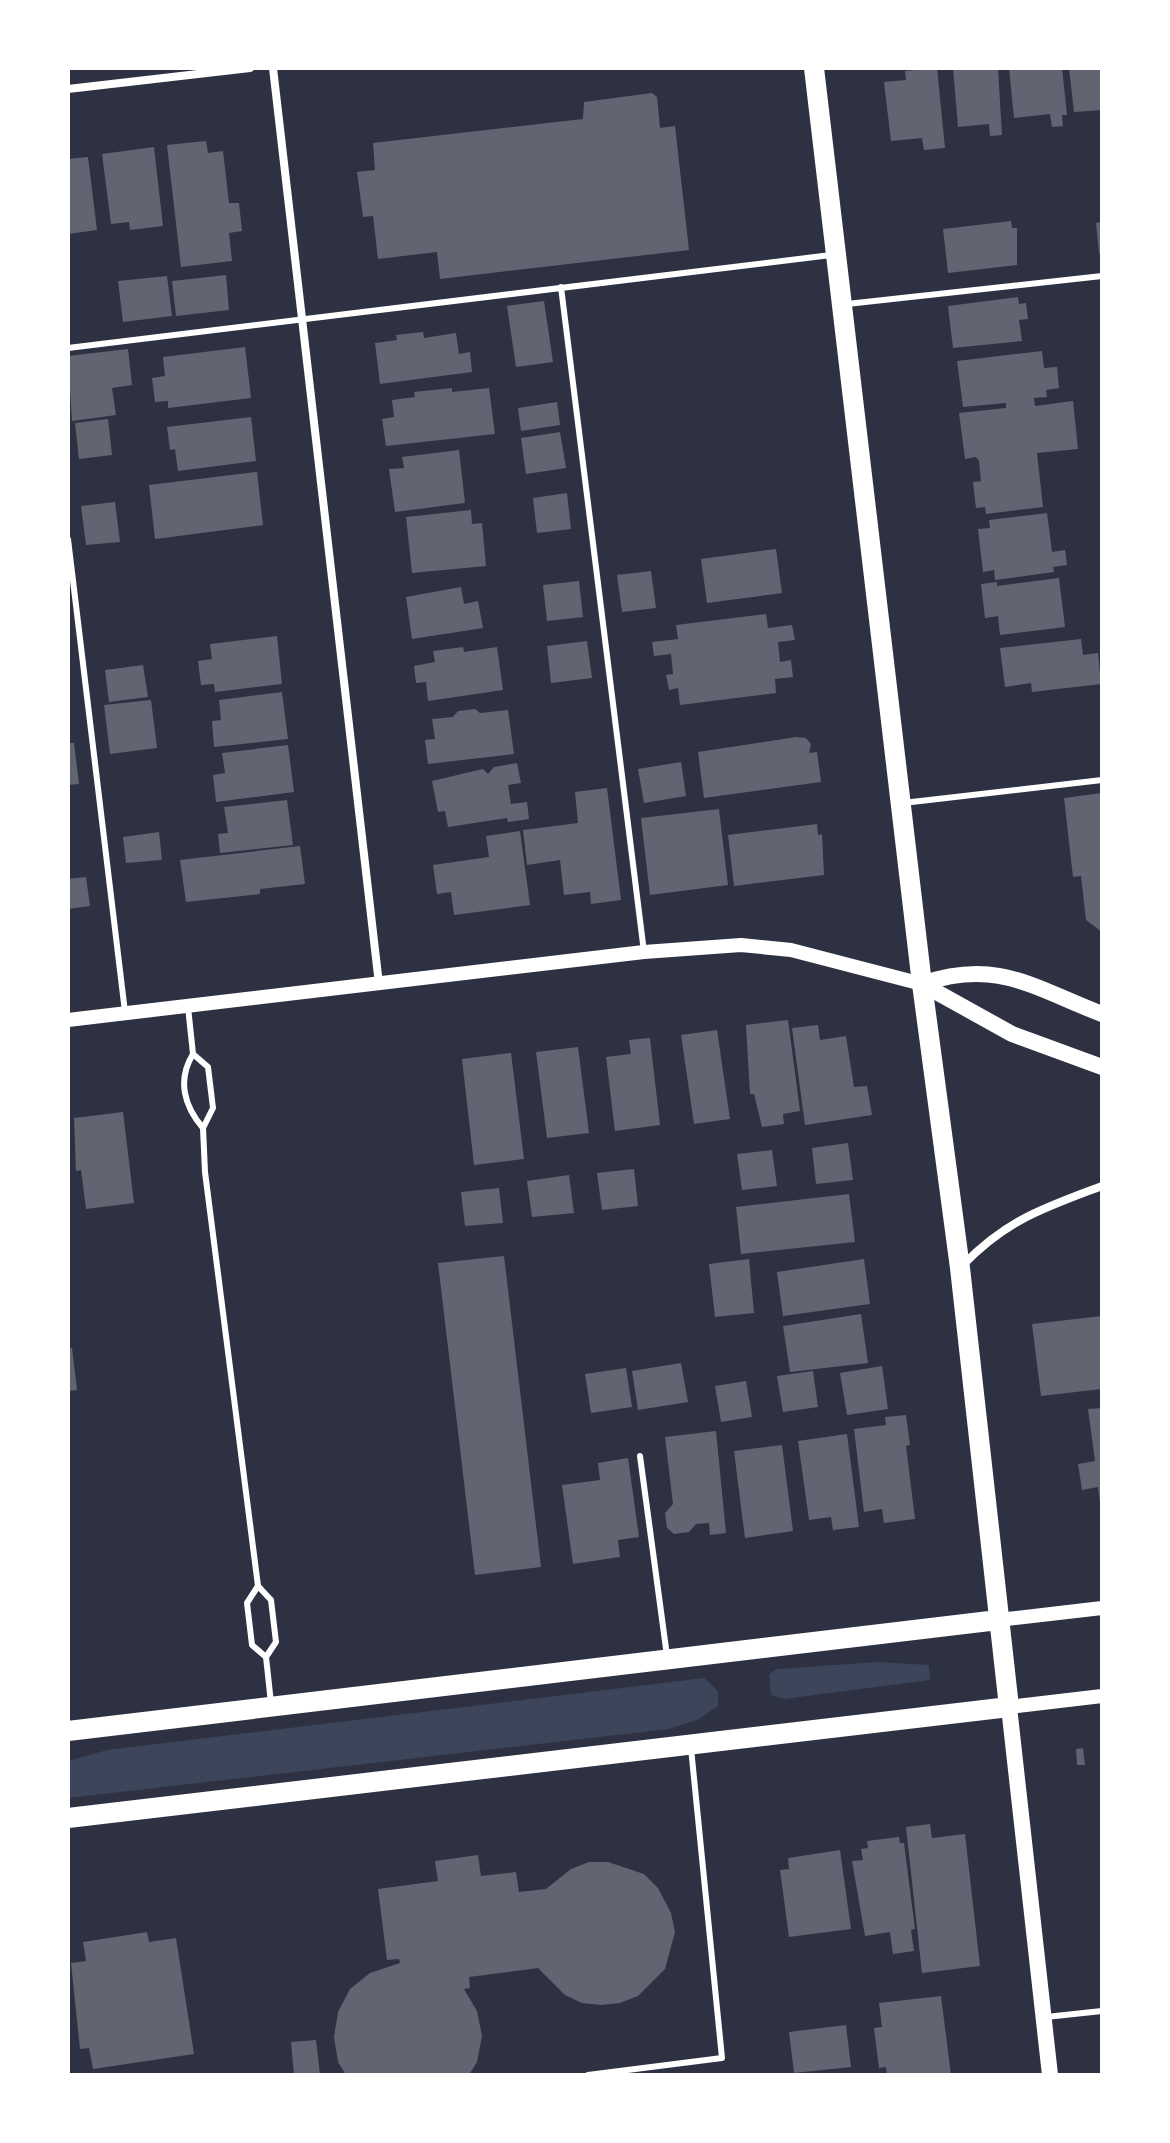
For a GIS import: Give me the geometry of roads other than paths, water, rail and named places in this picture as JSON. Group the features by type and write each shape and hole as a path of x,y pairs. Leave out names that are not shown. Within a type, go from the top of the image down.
{"main road":[{"path":"814,68 922,984 960,1268 1050,2075"},
{"path":"922,984 943,976 983,971 1044,989 1102,1014"},
{"path":"922,984 1012,1034 1102,1067"},
{"path":"68,1731 998,1620"},
{"path":"68,1818 1009,1707"}],"street":[{"path":"68,89 250,68"},
{"path":"273,68 379,984"},
{"path":"68,1020 644,952 763,945 922,984"},
{"path":"960,1268 992,1235 1023,1216 1102,1186"},
{"path":"998,1620 1102,1608"},
{"path":"1009,1707 1102,1696"}],"lane":[{"path":"68,348 835,255"},
{"path":"841,305 1102,276"},
{"path":"561,287 644,952"},
{"path":"68,539 125,1013"},
{"path":"903,803 1102,780"},
{"path":"188,1007 193,1054 183,1070 188,1111 203,1128"},
{"path":"193,1054 208,1067 213,1108 203,1128 207,1188 258,1586 271,1600 276,1642 266,1657 272,1707"},
{"path":"640,1456 667,1659"},
{"path":"258,1586 247,1603 252,1645 266,1657"},
{"path":"588,2075 722,2058 691,1744"},
{"path":"1043,2017 1102,2011"}]}
